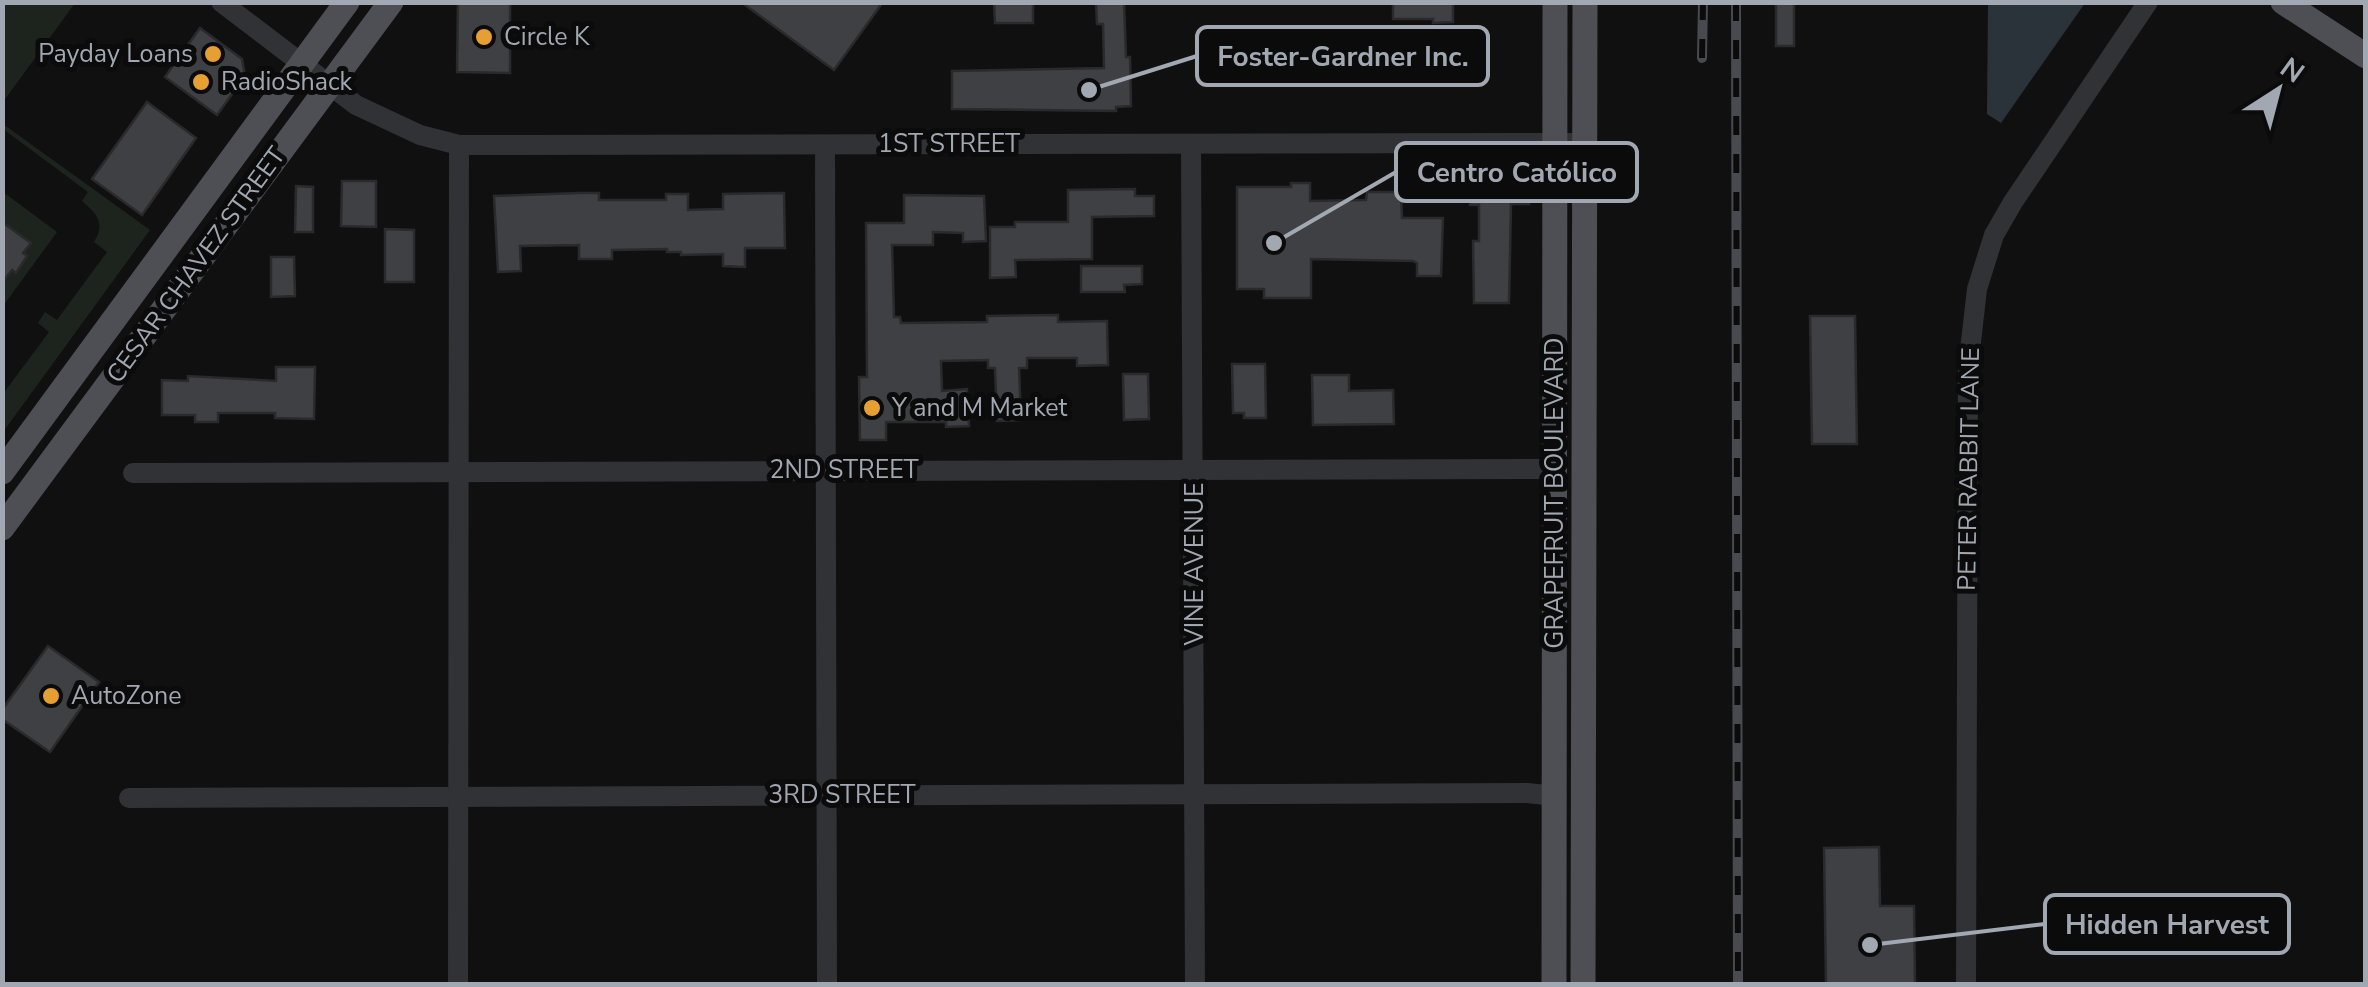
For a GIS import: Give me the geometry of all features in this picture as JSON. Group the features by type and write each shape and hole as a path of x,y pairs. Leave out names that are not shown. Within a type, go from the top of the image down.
{"main road":[{"name":"CESAR CHAVEZ STREET","path":"2,472 347,2"},
{"name":"CESAR CHAVEZ STREET","path":"2,528 391,2"},
{"name":"GRAPEFRUIT BOULEVARD","path":"1554,984 1555,2"},
{"name":"GRAPEFRUIT BOULEVARD","path":"1583,984 1584,2"},
{"path":"2282,2 2366,56"}],"street":[{"name":"1ST STREET","path":"221,2 356,105 420,135 459,145 1584,143"},
{"name":"PETER RABBIT LANE","path":"1966,984 1968,368 1976,289 2002,218 2148,2"},
{"path":"825,144 827,984"},
{"name":"VINE AVENUE","path":"1191,144 1194,984"},
{"path":"458,984 459,145"},
{"name":"2ND STREET","path":"133,473 1554,469"},
{"name":"3RD STREET","path":"129,798 1556,796"}],"shaded area":[{"path":"2,3 75,3 3,102"},
{"path":"1988,3 2085,3 2001,123 1987,114"},
{"path":"3,124 150,230 3,432 3,394 49,332 38,323 45,312 57,320 107,252 94,242 99,224 82,201 88,192 3,129"},
{"path":"3,192 57,232 3,306"}],"building":[{"name":"Circle K","path":"458,2 510,2 510,73 457,72"},
{"path":"741,2 883,2 834,70"},
{"path":"994,2 1033,2 1033,23 995,23"},
{"path":"1096,2 1124,2 1131,106 1116,107 1116,111 952,109 952,71 1104,68 1103,24 1097,24"},
{"path":"1393,2 1453,2 1453,22 1393,19"},
{"path":"1776,2 1794,2 1794,46 1776,46"},
{"path":"200,28 242,59 245,76 217,115 165,77"},
{"path":"147,102 196,138 142,215 92,179"},
{"path":"1470,174 1528,174 1529,204 1511,204 1509,303 1474,303 1473,241 1479,241 1479,205 1470,205"},
{"path":"342,181 376,181 376,227 341,226"},
{"path":"1291,183 1310,183 1310,201 1366,200 1367,192 1401,192 1402,218 1443,218 1441,276 1417,276 1417,263 1413,261 1311,259 1311,298 1264,298 1264,289 1237,289 1237,187 1291,187"},
{"path":"296,186 313,187 313,232 295,232"},
{"path":"1135,189 1135,196 1154,196 1154,216 1092,217 1092,259 1015,260 1016,277 990,278 990,227 1015,227 1015,222 1068,222 1068,190"},
{"path":"599,193 599,200 666,200 666,194 688,194 688,210 723,209 723,194 784,193 785,248 745,248 745,267 723,266 723,254 612,250 612,259 579,259 579,245 520,246 521,271 498,272 494,196"},
{"path":"904,195 984,196 986,241 963,242 963,233 933,232 933,245 892,245 894,317 900,317 901,323 987,322 987,316 1058,315 1058,322 1107,321 1108,365 1077,366 1077,358 1027,358 1027,368 1019,368 1021,420 997,421 995,368 988,368 988,360 941,361 942,391 967,389 969,426 886,422 886,440 860,440 859,377 867,377 866,223 904,223"},
{"path":"2,222 31,243 16,273 12,270 2,283"},
{"path":"385,229 414,230 414,282 385,282"},
{"path":"271,257 294,257 295,296 271,297"},
{"path":"1081,266 1142,266 1142,284 1124,285 1125,292 1081,292"},
{"path":"1810,316 1855,316 1857,444 1812,444"},
{"path":"1232,364 1265,364 1266,418 1244,418 1244,413 1233,413"},
{"path":"276,367 315,367 314,419 275,418 275,413 218,413 218,422 195,422 195,415 162,415 162,380 188,381 188,376 276,381"},
{"path":"1123,374 1148,374 1149,419 1124,420"},
{"path":"1312,375 1349,375 1349,391 1393,390 1394,424 1313,425"},
{"name":"AutoZone","path":"48,646 99,682 50,752 2,719 2,710"},
{"path":"1879,847 1880,906 1914,906 1915,984 1826,984 1824,848"}],"railway":[{"path":"1702,58 1703,2"},
{"path":"1736,2 1738,984"}],"place":[{"name":"Circle K","path":"484,37"},
{"name":"Payday Loans","path":"213,54"},
{"name":"RadioShack","path":"201,82"},
{"name":"Foster-Gardner Inc.","path":"1089,90"},
{"name":"Centro Católico","path":"1274,243"},
{"name":"Y and M Market","path":"872,408"},
{"name":"AutoZone","path":"51,696"},
{"name":"Hidden Harvest","path":"1870,945"}]}
